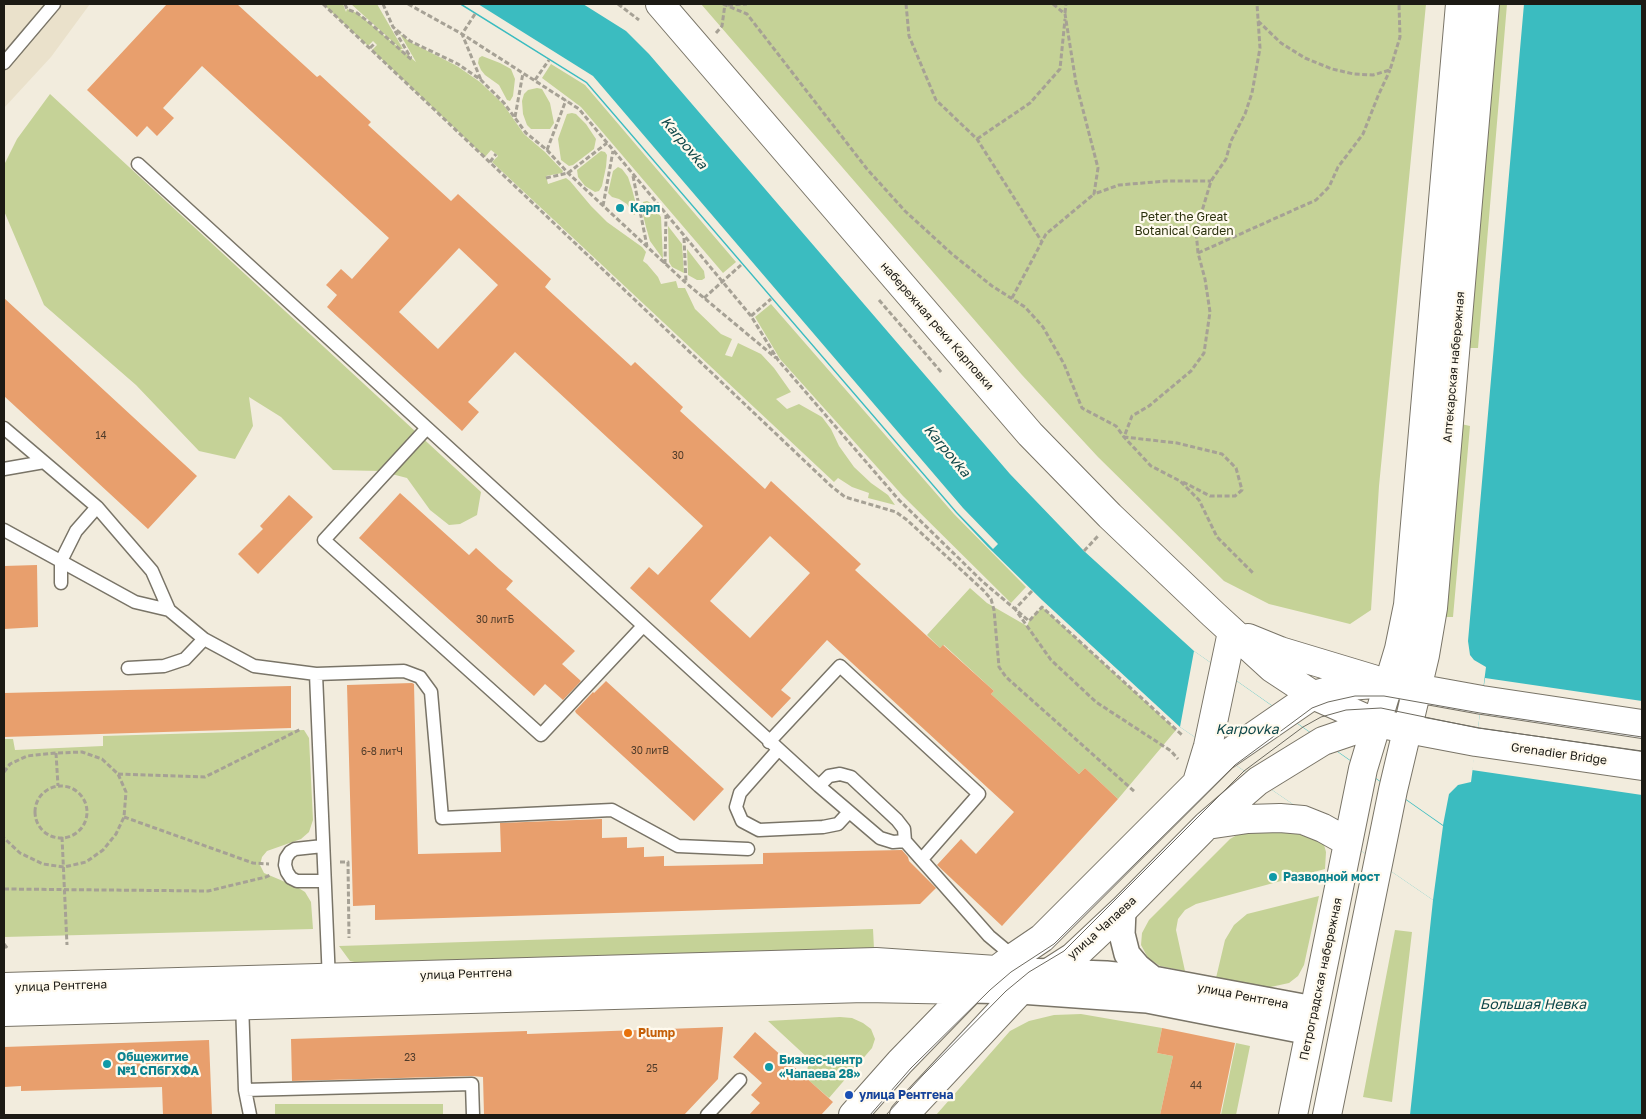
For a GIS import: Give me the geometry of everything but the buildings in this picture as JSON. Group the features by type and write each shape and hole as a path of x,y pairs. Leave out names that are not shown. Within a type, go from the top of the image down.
{"street":[{"name":"набережная реки Карповки","path":"660,4 1030,434 1110,516 1272,668 1313,695 1376,723"},
{"name":"Аптекарская набережная","path":"1388,683 1408,605 1460,4"},
{"name":"Аптекарская набережная","path":"1407,728 1426,648 1433,608 1486,4"},
{"name":"набережная реки Карповки","path":"1232,632 1280,651 1388,683"},
{"path":"853,1115 900,1062 970,990 1042,938 1197,782 1215,751 1224,673 1232,632"},
{"path":"1215,751 1284,714 1313,695 1348,686 1388,683 1482,700 1642,724"},
{"path":"1376,723 1388,683"},
{"name":"Grenadier Bridge","path":"1376,723 1476,742 1642,766"},
{"name":"улица Чапаева","path":"904,1115 1020,991 1073,956 1124,910 1207,825 1258,780 1323,741 1376,723"},
{"name":"Петроградская набережная","path":"1293,1115 1363,769 1376,723"},
{"path":"1327,1115 1407,728"},
{"path":"1207,825 1248,819 1288,818 1323,828 1348,842"},
{"path":"1124,910 1122,934 1126,954 1138,967 1153,978"},
{"name":"улица Рентгена","path":"541,985 876,962 1005,963 1048,972 1153,978 1312,1020"},
{"name":"улица Рентгена","path":"4,988 242,993 541,985 1020,991 1147,1000 1312,1020"},
{"name":"улица Рентгена","path":"4,1012 242,993"}],"lane":[{"path":"4,64 54,4"},
{"path":"138,164 773,746 880,838 893,842 905,841"},
{"path":"4,428 97,507 152,571 169,610"},
{"path":"427,428 324,540 541,735 643,626"},
{"path":"4,469 44,462"},
{"path":"61,583 60,561 76,531 97,507"},
{"path":"4,530 135,602 169,610 204,639 254,666 316,674 404,671 420,677 431,692 442,818 612,810 678,846 748,848"},
{"path":"128,668 164,666 185,659 204,639"},
{"path":"849,812 838,824 823,827 759,830 742,821 736,807 740,793 773,746 840,666 979,794 922,858"},
{"path":"316,674 329,991"},
{"path":"819,786 829,776 840,774 850,777 897,820 904,829 905,841 989,936 1005,963"},
{"path":"323,846 295,848 286,858 285,864 286,872 297,881 324,881"},
{"path":"242,993 245,1090 250,1115"},
{"path":"707,1115 740,1080"},
{"path":"245,1090 472,1084 473,1115"}],"path":[{"path":"323,4 831,486 845,497 896,512 983,590 991,599 994,610 999,667 1006,677 1135,792"},
{"path":"345,4 347,9 357,13 370,23 412,60 393,27 383,4"},
{"path":"408,4 462,34 578,109 751,316 778,360 898,500 983,582 1014,609 1029,620 1042,607 1182,735"},
{"path":"724,4 747,4"},
{"path":"716,33 722,26 724,4"},
{"path":"724,4 747,14 867,169 905,211 952,254 992,286 1025,307 1043,327 1064,364 1082,408 1116,426 1124,437 1151,466 1180,481 1210,496 1235,496 1242,490 1236,468 1222,454 1177,442 1124,437"},
{"path":"906,4 909,36 936,100 977,139 1042,242"},
{"path":"1053,4 1065,14 1076,83 1098,168 1094,194"},
{"path":"977,139 1030,103 1060,69 1066,4"},
{"path":"1124,437 1132,416 1149,406 1191,371 1204,353 1210,312 1198,253 1196,232 1211,181 1226,158 1252,93 1260,48 1258,4"},
{"path":"1198,253 1316,200 1329,187 1338,167 1363,134 1390,70 1400,37 1400,4"},
{"path":"462,34 475,14"},
{"path":"1258,21 1281,44 1305,58 1332,69 1354,74 1374,75 1390,70"},
{"path":"393,27 410,41 458,64 481,80 504,103 526,133 547,150 568,174 686,283 778,360"},
{"path":"462,34 481,80"},
{"path":"370,48 375,43"},
{"path":"535,80 549,60"},
{"path":"515,118 523,73"},
{"path":"547,150 566,100"},
{"path":"546,178 568,174 607,143"},
{"path":"603,206 613,151"},
{"path":"490,162 496,154"},
{"path":"633,176 647,247"},
{"path":"1012,298 1046,234 1094,194 1119,185 1167,181 1211,181"},
{"path":"665,264 666,215"},
{"path":"684,238 686,283"},
{"path":"704,298 742,265"},
{"path":"751,316 771,299"},
{"path":"1180,481 1199,500 1217,537 1253,573"},
{"path":"1084,550 1098,536"},
{"path":"1014,609 1032,591"},
{"path":"1014,609 1051,660 1096,702 1171,751"},
{"path":"118,774 205,777 318,722"},
{"path":"4,772 10,764 27,756 82,752 102,759 118,774 126,792 124,817 116,834 103,850 86,862 64,867 43,864 20,854 4,838"},
{"path":"56,753 58,786"},
{"path":"58,786 67,786 75,790 82,797 86,805 84,822 79,830 62,838 47,834 41,829 35,814 38,798 43,792 58,786"},
{"path":"124,817 253,863 285,864"},
{"path":"62,838 67,945"},
{"path":"343,862 348,862 349,938"},
{"path":"4,889 208,890 266,877 285,864"}],"shaded area":[{"path":"4,4 90,4 51,57 4,108"}],"green space":[{"path":"323,4 343,4 346,12 347,9 357,13 416,62 400,34 410,42 457,66 480,82 503,104 524,134 563,171 562,173 546,176 548,184 566,178 570,181 607,222 642,247 646,252 643,261 658,277 661,284 676,281 678,288 685,288 695,309 721,334 732,339 725,355 732,357 738,343 761,354 774,368 791,392 776,399 787,409 799,404 822,417 854,467 871,483 888,495 895,505 868,498 869,493 852,487 838,478 834,482 492,162 498,156 496,154 491,150 485,157 372,50 377,45 373,41 368,46"},
{"path":"351,4 377,4 403,49 401,49"},
{"name":"Peter the Great Botanical Garden","path":"701,4 1426,4 1379,486 1371,610 1350,624 1269,604 1224,581 1098,457 1022,375"},
{"path":"1497,4 1507,4 1478,348 1468,348"},
{"path":"482,56 511,69 515,79 513,96 510,101 507,100 499,85 481,70 478,63 479,58"},
{"path":"551,64 585,85 736,262 723,273 581,107 542,78"},
{"path":"542,89 550,103 554,123 550,129 531,129 527,125 523,114 522,101 524,94 528,90"},
{"path":"50,94 481,492 477,515 460,524 449,525 430,510 407,478 380,471 333,470 281,417 249,397 253,426 235,459 199,451 136,385 44,305 4,211 4,165 17,139"},
{"path":"567,114 576,114 586,124 596,139 594,149 569,166 561,160 558,139"},
{"path":"601,151 607,155 606,167 602,186 599,191 595,192 585,186 578,177 577,170"},
{"path":"618,167 628,177 632,189 638,212 634,215 627,204 608,193 613,171"},
{"path":"643,202 651,203 661,217 663,259 650,241 646,227 641,207"},
{"path":"668,226 682,244 684,273 672,267 669,262"},
{"path":"687,249 704,271 705,278 702,280 697,280 688,275"},
{"path":"771,304 954,514 1026,587 1011,603 903,496 780,359 755,317"},
{"path":"1461,424 1470,426 1453,617 1444,617"},
{"path":"970,588 987,603 1027,626 1029,621 1042,607 1176,730 1118,799 1085,768 1079,774 991,694 994,691 944,645 940,648 927,635"},
{"path":"304,730 309,738 313,820 309,832 301,839 267,851 262,857 260,865 264,873 305,892 311,902 313,929 4,937 4,739 13,739 15,750 103,746 103,736"},
{"path":"1298,826 1323,841 1326,852 1325,869 1196,904 1185,910 1178,919 1176,930 1185,971 1160,966 1148,958 1141,945 1142,933 1149,920 1230,839 1244,831"},
{"path":"1319,896 1304,965 1298,976 1289,983 1266,988 1216,978 1225,940 1234,925 1247,914"},
{"path":"873,929 874,949 359,963 350,961 339,946"},
{"path":"1395,930 1412,932 1392,1102 1363,1097"},
{"path":"1081,1014 1162,1028 1157,1053 1173,1056 1160,1115 936,1115 1010,1031 1029,1021 1054,1015"},
{"path":"852,1018 863,1023 871,1029 875,1039 872,1048 829,1098 806,1078 809,1059 768,1021"},
{"path":"1236,1043 1250,1046 1236,1115 1221,1115"},
{"path":"275,1104 443,1104 443,1115 275,1115"}],"water":[{"name":"Большая Невка","path":"459,4 583,4 626,31 649,54 1010,474 1084,551 1194,651 1443,825 1449,794 1458,785 1471,782 1486,667 1474,660 1470,655 1468,641 1524,4 1642,4 1642,1115 1410,1115 1433,900 1180,727 1042,600 956,513 586,83"}],"pier":[{"path":"462,4 478,4 593,76 963,508 998,544 993,549 957,512 587,82"},
{"path":"1194,651 1443,826 1433,900 1180,727"},
{"path":"1485,678 1642,701 1642,795 1472,770"}],"tram line":[{"path":"870,1115 911,1068 990,990 1011,972 1054,944 1235,765 1312,708 1355,696 1384,696 1480,713 1642,737"},
{"path":"886,1115 1006,991 1029,972 1064,951 1244,771 1303,727 1321,717 1346,710 1381,708 1478,728 1642,751"}],"place":[{"name":"Карп","path":"620,208"},
{"name":"Разводной мост","path":"1273,877"},
{"name":"Plump","path":"628,1033"},
{"name":"Общежитие №1 СПбГХФА","path":"107,1064"},
{"name":"Бизнес-центр «Чапаева 28»","path":"769,1067"},
{"name":"улица Рентгена","path":"849,1095"}],"water label":[{"name":"Karpovka","path":"684,143"},
{"name":"Karpovka","path":"947,451"},
{"name":"Karpovka","path":"1247,730"}]}
